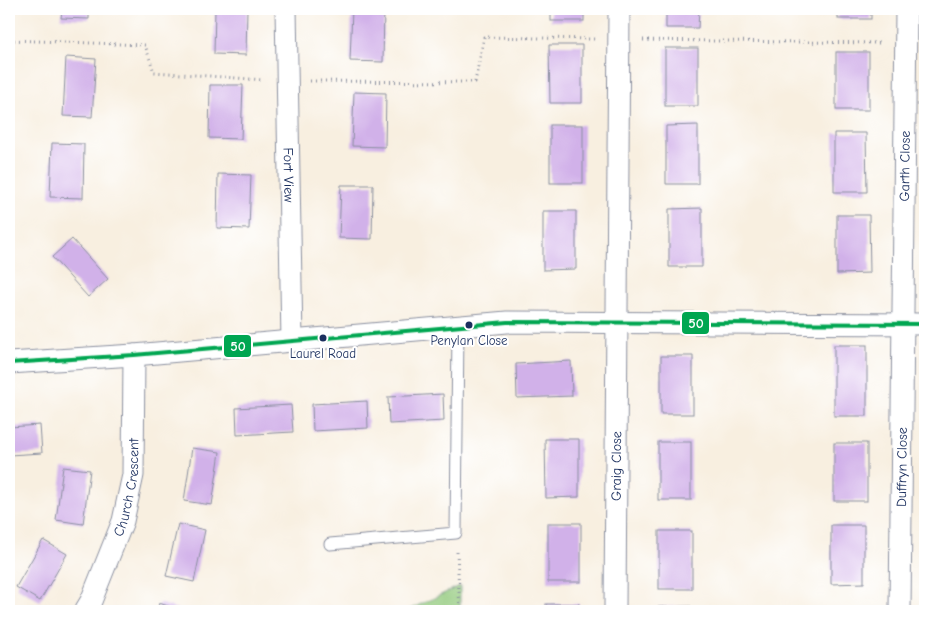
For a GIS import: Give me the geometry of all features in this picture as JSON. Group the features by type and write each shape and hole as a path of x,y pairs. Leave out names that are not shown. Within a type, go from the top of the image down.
{"street":[{"name":"Fort View","path":"286,9 292,341"},
{"path":"618,322 619,9"},
{"name":"Garth Close","path":"904,324 906,9"},
{"path":"9,363 134,355 507,322 925,324"},
{"name":"Graig Close","path":"615,611 618,322"},
{"name":"Duffryn Close","path":"900,611 904,324"},
{"name":"Church Crescent","path":"85,611 91,601 123,521 133,475 134,355"}],"lane":[{"path":"330,544 456,533 458,326"}],"path":[{"path":"9,40 145,45 154,72 287,81 474,82 484,37 905,44"},
{"path":"456,533 460,611"}],"green space":[{"path":"460,586 460,611 406,611"}],"building":[{"path":"62,9 89,9 89,19 61,18"},
{"path":"215,9 247,9 246,55 214,54"},
{"path":"352,9 384,9 383,62 350,61"},
{"path":"551,9 584,9 584,21 551,21"},
{"path":"666,9 699,9 698,28 666,28"},
{"path":"838,9 871,9 871,19 838,19"},
{"path":"549,45 582,45 582,103 550,103"},
{"path":"665,48 698,48 698,106 665,106"},
{"path":"836,52 869,52 869,110 836,110"},
{"path":"66,57 96,59 92,117 63,116"},
{"path":"210,85 243,85 241,139 209,138"},
{"path":"354,92 386,93 385,147 352,146"},
{"path":"550,125 583,125 583,183 550,183"},
{"path":"698,125 698,184 666,184 666,126"},
{"path":"834,133 866,133 867,192 834,192"},
{"path":"52,143 84,144 83,198 50,197"},
{"path":"218,174 251,175 249,229 217,228"},
{"path":"341,185 373,185 372,239 339,238"},
{"path":"702,208 702,267 669,267 669,209"},
{"path":"543,211 576,211 576,269 543,270"},
{"path":"837,215 869,215 870,273 837,274"},
{"path":"72,239 108,279 88,297 52,257"},
{"path":"834,345 867,345 867,416 834,416"},
{"path":"661,356 693,356 693,414 661,414"},
{"path":"571,361 572,396 517,398 516,364"},
{"path":"443,394 444,421 389,424 388,397"},
{"path":"367,401 368,428 313,431 312,404"},
{"path":"291,405 293,432 237,435 236,408"},
{"path":"40,425 42,453 9,455 9,427"},
{"path":"545,439 579,439 579,497 546,498"},
{"path":"658,442 691,442 691,500 658,500"},
{"path":"834,443 867,443 867,501 834,501"},
{"path":"192,448 220,452 212,505 184,501"},
{"path":"63,467 90,470 83,524 56,520"},
{"path":"548,523 581,523 581,582 548,582"},
{"path":"178,524 205,530 194,582 166,576"},
{"path":"831,525 864,525 864,583 831,584"},
{"path":"659,531 692,531 692,589 659,589"},
{"path":"43,540 67,554 40,601 16,587"},
{"path":"159,603 183,611 157,611"},
{"path":"546,604 579,604 579,611 546,611"},
{"path":"691,606 691,611 658,611 658,607"},
{"path":"829,609 850,610 850,611 829,611"}],"transit line":[{"name":"50","path":"9,363 134,355 507,322 925,324"}],"place":[{"name":"Penylan Close","path":"469,325"},
{"name":"Laurel Road","path":"323,338"}]}
